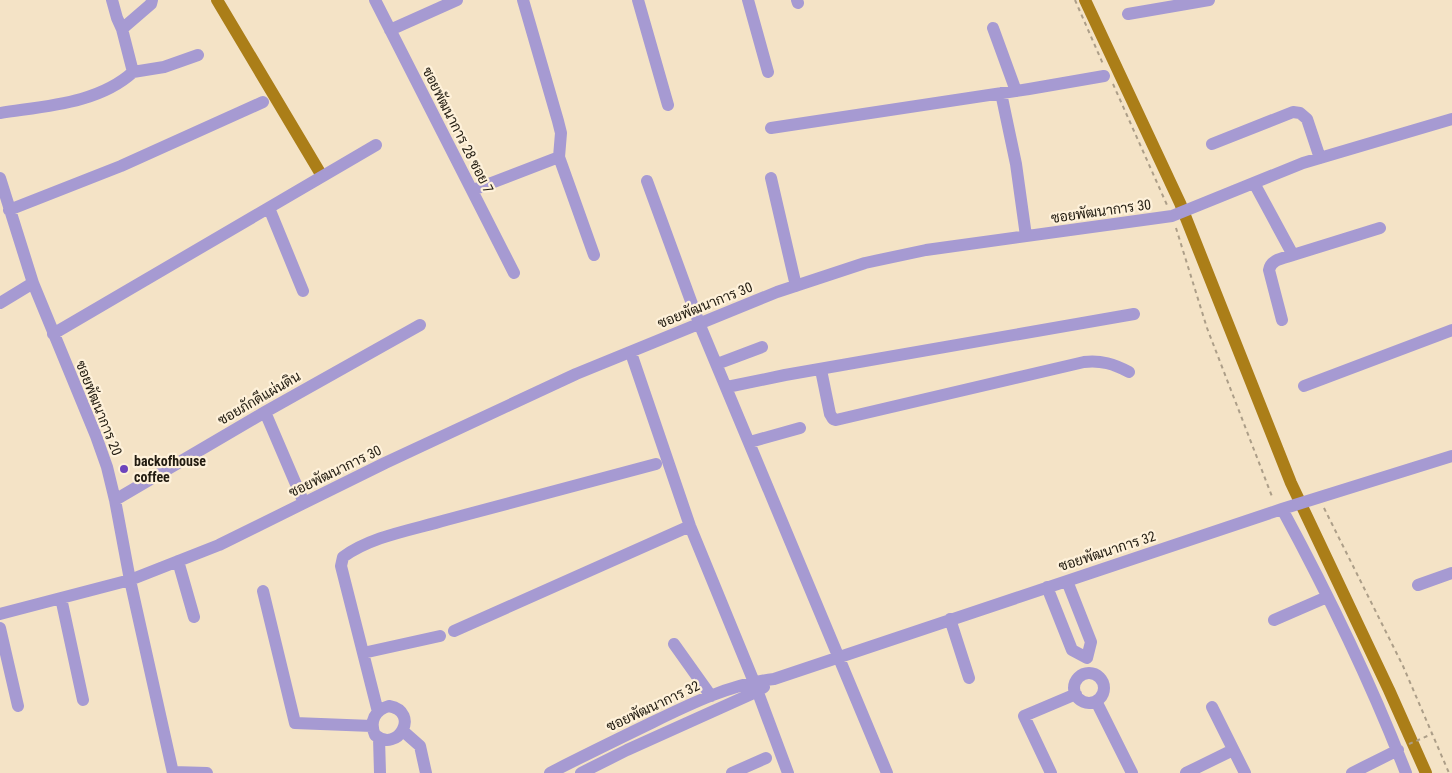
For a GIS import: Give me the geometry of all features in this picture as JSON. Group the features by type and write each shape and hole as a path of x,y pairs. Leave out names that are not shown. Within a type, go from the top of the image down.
{"street":[{"path":"112,0 133,72"},
{"path":"122,29 151,4 152,0"},
{"name":"ซอยพัฒนาการ 28 ซอย 7","path":"375,0 514,273"},
{"path":"390,30 457,0"},
{"path":"523,0 561,133 559,157 594,256"},
{"path":"638,0 668,105"},
{"path":"748,0 768,72"},
{"path":"1128,14 1209,0"},
{"path":"993,28 1016,90"},
{"path":"0,113 63,104 82,99 122,82 133,72 164,67 198,55"},
{"path":"771,128 1001,93 1106,73"},
{"path":"1001,93 1016,164 1026,236"},
{"path":"9,210 121,166 263,102"},
{"path":"1212,144 1293,112 1300,113 1307,119 1320,158"},
{"name":"ซอยพัฒนาการ 30","path":"0,614 130,580 219,545 385,463 576,374 776,292 865,263 917,252 1172,216 1303,163 1452,119"},
{"path":"53,334 376,145"},
{"path":"473,190 559,157"},
{"name":"ซอยพัฒนาการ 20","path":"0,178 33,283 96,436 106,467 115,500 130,580 173,772"},
{"path":"771,178 796,286"},
{"path":"647,181 699,323 887,773"},
{"path":"1254,184 1293,255"},
{"path":"269,208 303,291"},
{"path":"1282,320 1269,270 1269,265 1272,262 1380,228"},
{"path":"0,303 33,283"},
{"path":"726,387 1134,314"},
{"name":"ซอยภักดีแผ่นดิน","path":"115,500 265,412 420,325"},
{"path":"1304,386 1452,330"},
{"path":"717,364 762,346"},
{"path":"631,353 690,526 756,686 788,773"},
{"path":"821,370 830,414 836,420 1084,362 1097,361 1115,365 1129,372"},
{"path":"265,412 304,503"},
{"path":"750,442 800,428"},
{"name":"ซอยพัฒนาการ 32","path":"580,773 756,686 774,679 1282,509 1452,456"},
{"path":"378,712 341,566 343,557 354,549 382,538 656,464"},
{"path":"1282,509 1403,747 1406,773"},
{"path":"454,631 690,526"},
{"path":"178,561 194,618"},
{"path":"1418,585 1452,573"},
{"path":"1067,581 1091,642 1087,658 1090,673"},
{"path":"1047,587 1072,650 1087,658"},
{"path":"263,591 295,723 372,726"},
{"path":"1274,620 1327,597"},
{"path":"61,598 83,700"},
{"path":"950,619 969,678"},
{"path":"0,628 18,706"},
{"path":"363,653 440,636"},
{"path":"674,644 711,696"},
{"path":"1085,673 1099,676 1104,684 1103,694 1096,701 1087,703 1078,698 1076,694 1074,688 1077,679 1085,673"},
{"name":"ซอยพัฒนาการ 32","path":"550,773 679,709 711,696 756,686"},
{"path":"1051,773 1024,716 1076,694"},
{"path":"1096,701 1132,773"},
{"path":"379,738 392,739 399,736 403,731 404,717 402,712 389,706 374,715 372,726 379,738 380,773"},
{"path":"1212,707 1245,773"},
{"path":"403,731 420,746 426,773"},
{"path":"620,738 627,750"},
{"path":"1352,773 1403,747"},
{"path":"1186,773 1233,750"},
{"path":"732,773 766,758"},
{"path":"173,772 207,773"}],"path":[{"path":"1075,0 1106,73 1172,216 1207,328 1282,509"},
{"path":"1313,499 1403,666 1450,773"},
{"path":"1403,747 1433,733"}],"waterway":[{"path":"217,0 319,171"},
{"path":"1085,0 1180,203 1291,483 1426,773"}],"place":[{"name":"backofhouse coffee","path":"124,469"}]}
